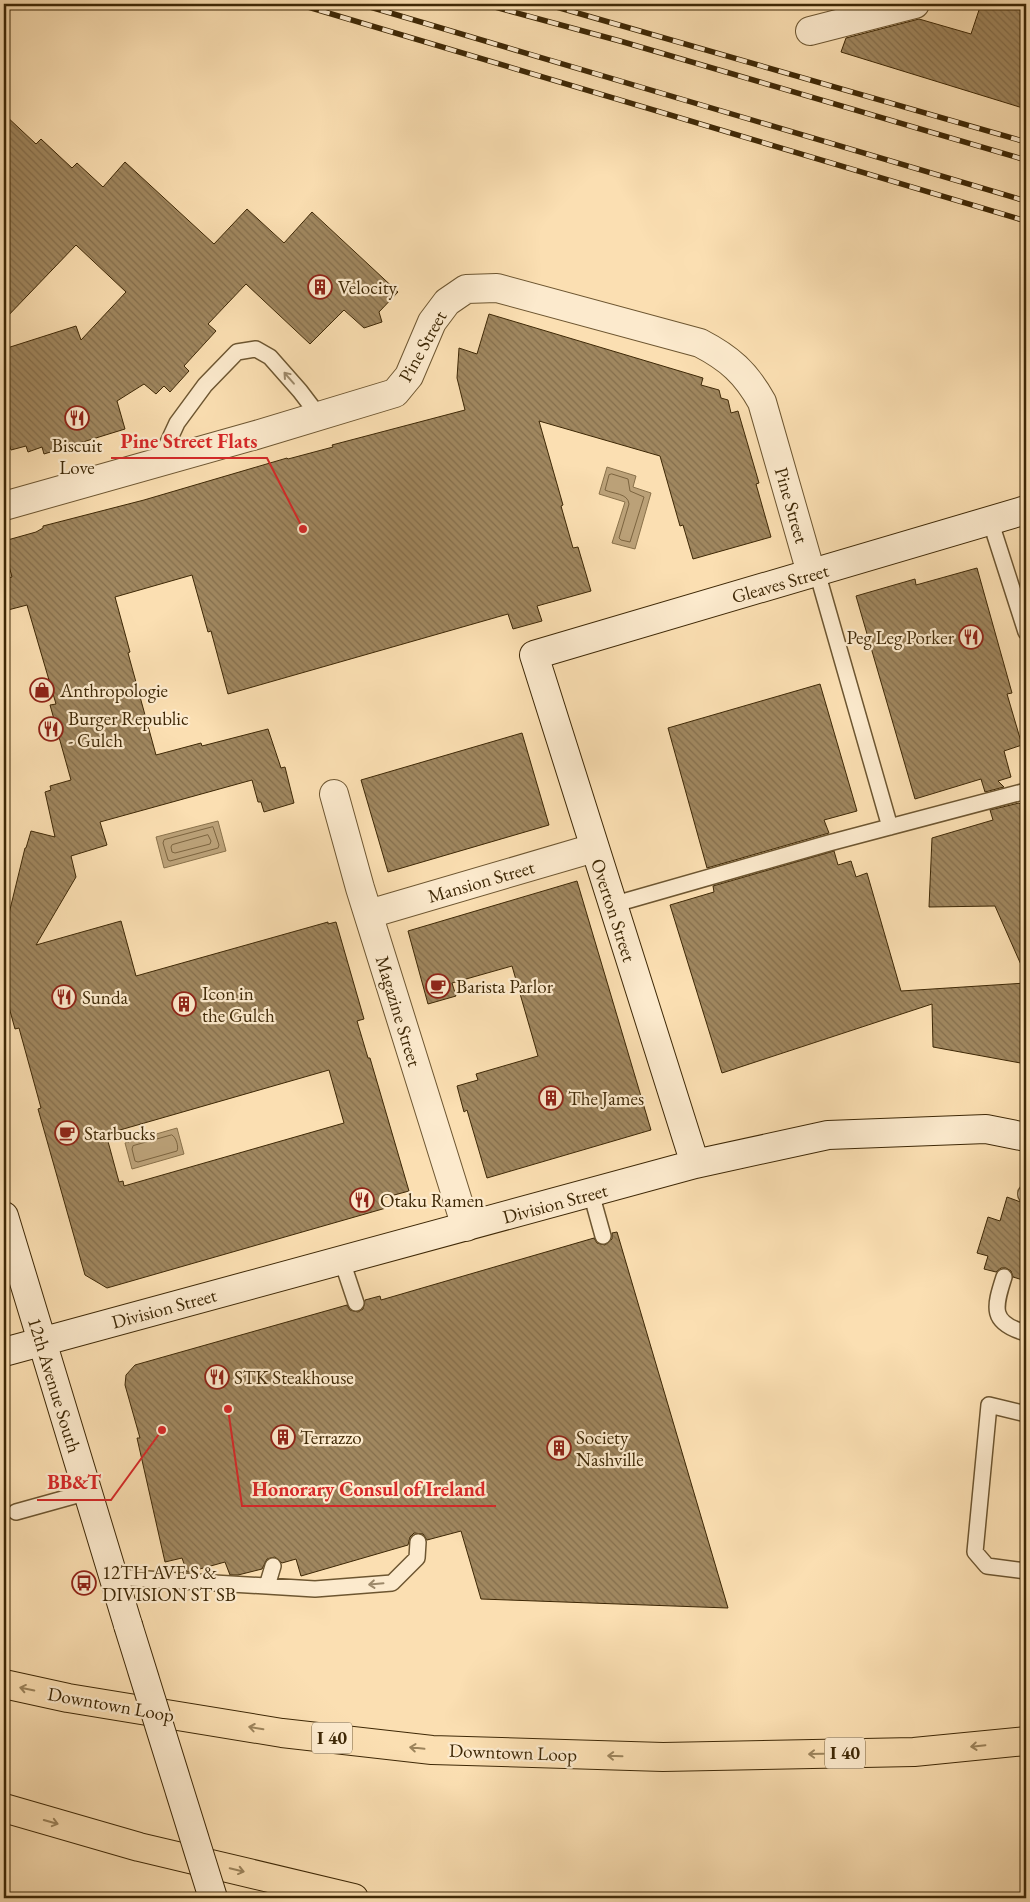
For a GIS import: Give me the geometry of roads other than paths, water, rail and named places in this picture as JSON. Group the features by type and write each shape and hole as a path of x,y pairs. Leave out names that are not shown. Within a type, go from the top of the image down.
{"highway":[{"name":"Downtown Loop","path":"4,1684 68,1698 282,1733 432,1750 664,1757 914,1752 1026,1741"},
{"path":"4,1808 139,1847 354,1898"}],"main road":[{"path":"810,31 887,7 915,4"},
{"name":"Pine Street","path":"4,506 395,393 409,376 432,322 447,302 466,290 497,288 700,344 723,355 743,373 754,387 762,402 814,573"},
{"name":"Gleaves Street","path":"534,656 1026,510"},
{"name":"Overton Street","path":"534,656 695,1164"},
{"name":"Magazine Street","path":"334,794 368,914 466,1227"},
{"name":"Mansion Street","path":"368,914 594,848"},
{"name":"Division Street","path":"4,1352 695,1164 828,1135 986,1129 1026,1137"},
{"name":"12th Avenue South","path":"4,1216 31,1302 41,1342 213,1898"}],"lane":[{"path":"159,462 177,423 205,385 237,352 256,349 270,357 319,416"},
{"path":"990,520 1026,632"},
{"path":"814,573 890,827"},
{"path":"612,905 1026,791"},
{"path":"591,1192 602,1236"},
{"path":"342,1261 356,1303"},
{"path":"1004,1276 996,1299 999,1317 1004,1324 1026,1333"},
{"path":"1026,1414 989,1405 975,1552 987,1566 1026,1571"},
{"path":"16,1512 88,1492"},
{"path":"114,1576 315,1589 392,1583 417,1558 418,1542"},
{"path":"267,1586 273,1566"}],"water":[{"path":"607,467 636,476 633,487 651,493 635,549 612,543 625,502 599,494"},
{"path":"218,821 226,851 164,868 156,837"},
{"path":"177,1128 184,1154 132,1169 125,1143"}],"railway":[{"path":"298,4 1026,221"},
{"path":"360,4 1026,201"},
{"path":"484,4 620,41 1026,160"},
{"path":"546,4 1026,142"}],"place":[{"name":"Velocity","path":"320,287"},
{"name":"Biscuit Love","path":"77,418"},
{"name":"Pine Street Flats","path":"303,529"},
{"name":"Peg Leg Porker","path":"971,637"},
{"name":"Anthropologie","path":"42,690"},
{"name":"Burger Republic - Gulch","path":"51,729"},
{"name":"Barista Parlor","path":"438,986"},
{"name":"Sunda","path":"64,997"},
{"name":"Icon in the Gulch","path":"184,1004"},
{"name":"The James","path":"551,1098"},
{"name":"Starbucks","path":"67,1133"},
{"name":"Otaku Ramen","path":"362,1200"},
{"name":"STK Steakhouse","path":"217,1377"},
{"name":"Honorary Consul of Ireland","path":"228,1409"},
{"name":"BB&T","path":"162,1430"},
{"name":"Terrazzo","path":"283,1437"},
{"name":"Society Nashville","path":"559,1448"},
{"name":"12TH AVE S & DIVISION ST SB","path":"84,1583"}]}
